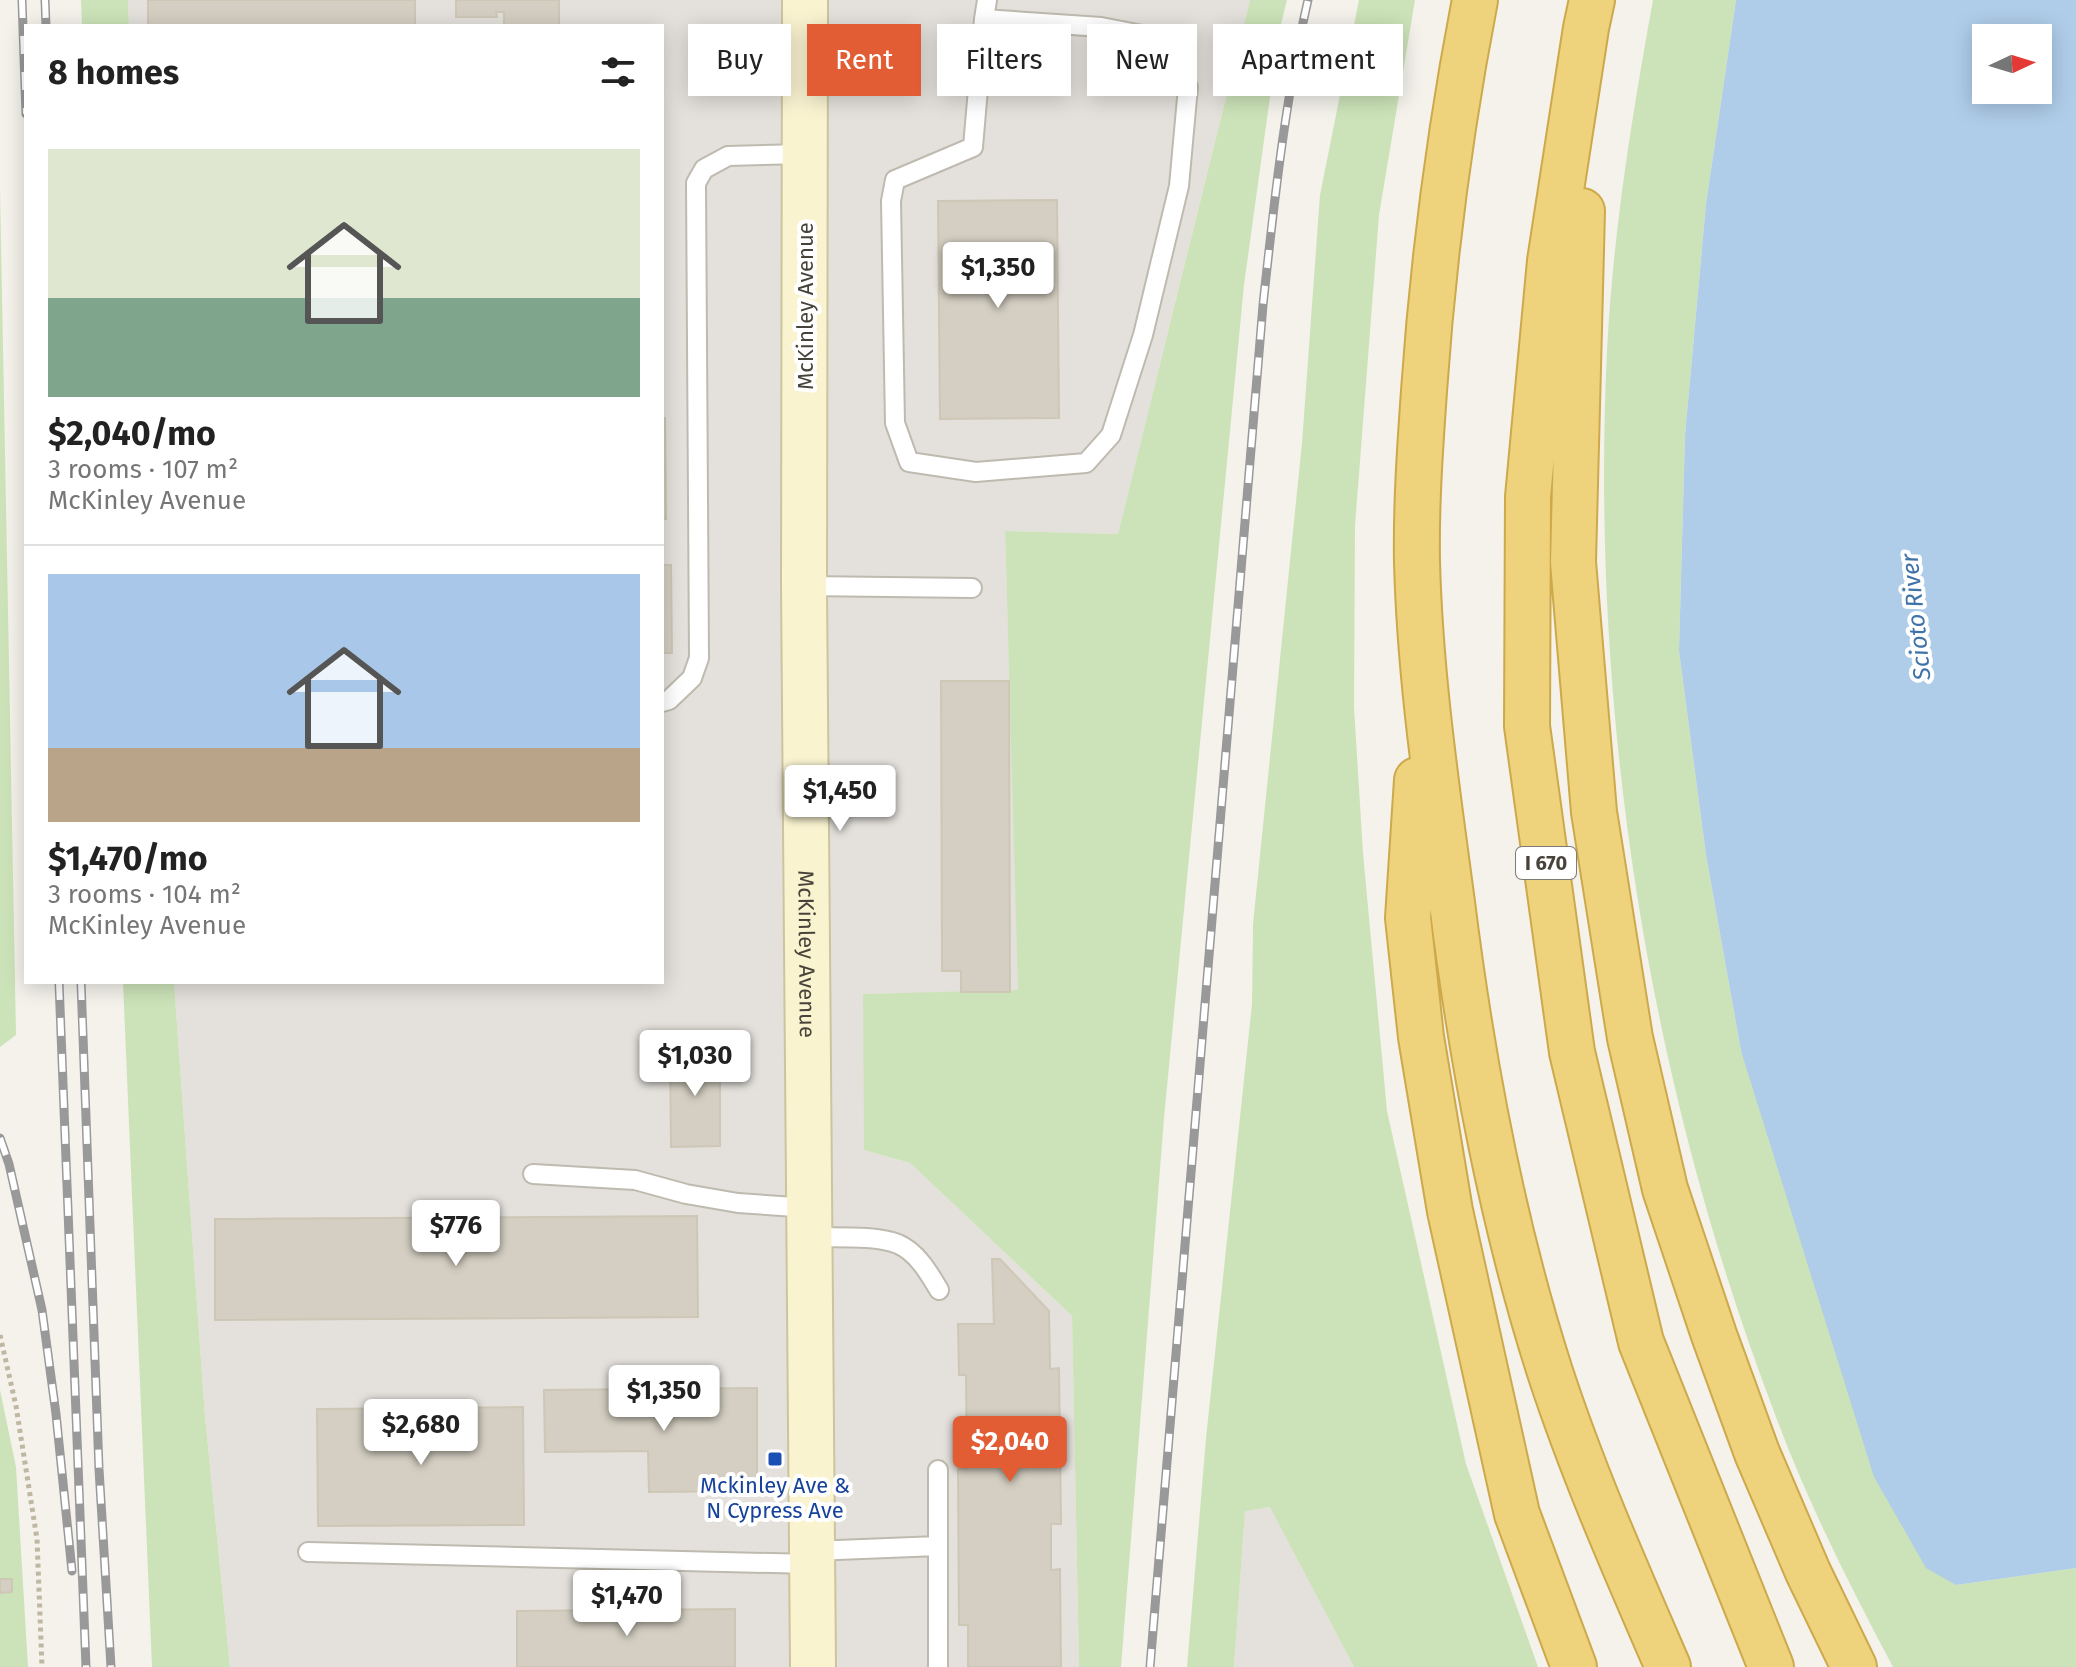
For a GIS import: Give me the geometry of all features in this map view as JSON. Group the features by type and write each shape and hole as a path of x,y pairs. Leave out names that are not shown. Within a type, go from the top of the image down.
{"highway":[{"path":"1475,0 1446,174 1429,310 1417,545 1423,678 1459,956 1481,1094 1509,1226 1550,1372 1600,1512 1668,1667"},
{"path":"1589,14 1573,562 1594,812 1630,1038 1665,1189 1719,1350 1757,1453 1808,1572 1854,1667"},
{"name":"I 670","path":"1589,14 1550,261 1528,497 1527,726 1572,1052 1641,1342 1771,1667"},
{"path":"1423,678 1408,918 1421,1037 1450,1211 1517,1514 1574,1667"}],"main road":[{"name":"McKinley Avenue","path":"805,0 804,586 813,1667"}],"lane":[{"path":"986,9 1158,38 1188,87 1179,186 1143,335 1111,435 1086,463 976,472 909,462 895,423 891,201 895,180 973,147 986,9"},
{"path":"664,701 692,678 699,658 696,183 704,169 728,156 805,154"},
{"path":"804,586 972,588"},
{"path":"533,1174 635,1180 900,1245 925,1266 939,1290"},
{"path":"938,1470 938,1667"},
{"path":"308,1552 811,1558 938,1546"}],"path":[{"path":"0,1335 16,1406 37,1539 42,1667"}],"shaded area":[{"path":"128,0 1250,0 1244,24 1213,24 1213,96 1226,96 1118,534 1005,531 1019,991 864,994 864,1150 910,1163 1072,1316 1079,1667 230,1667 205,1416 174,984 664,984 664,24 129,24"},
{"path":"1271,1507 1354,1667 1234,1667 1245,1510"}],"green space":[{"path":"81,0 128,0 129,24 82,24"},
{"path":"1250,0 1287,0 1281,24 1244,24"},
{"path":"1359,0 1415,0 1403,72 1403,24 1354,24"},
{"path":"1653,0 1736,0 1706,204 1685,435 1679,651 1706,855 1741,1051 1956,1585 2076,1568 2076,1667 1893,1667 1830,1544 1788,1449 1731,1289 1693,1159 1661,1027 1637,893 1619,757 1608,622 1604,486 1610,307 1624,174"},
{"path":"1226,96 1270,96 1244,285 1164,1118 1121,1667 1079,1667 1072,1316 910,1163 864,1150 863,994 1018,990 1005,531 1118,534"},
{"path":"1340,96 1399,96 1379,215 1355,526 1354,707 1363,853 1387,1111 1466,1464 1538,1667 1354,1667 1270,1507 1245,1511 1234,1667 1187,1667 1206,1438 1252,1004 1253,924 1302,443 1320,195"},
{"path":"0,187 16,1035 0,1047"},
{"path":"123,984 174,984 205,1416 230,1667 152,1667"},
{"path":"0,1390 16,1467 28,1667 0,1667"}],"water":[{"name":"Scioto River","path":"1736,0 2076,0 2076,1568 1956,1585 1926,1568 1874,1477 1741,1051 1706,855 1679,651 1685,435 1706,204"}],"building":[{"path":"148,0 415,0 415,24 148,24"},
{"path":"456,0 559,0 559,24 504,24 504,12 496,12 497,17 456,17"},
{"path":"1057,200 1059,418 940,419 938,201"},
{"path":"664,418 665,418 664,519"},
{"path":"664,565 671,565 672,653 664,653"},
{"path":"941,681 1009,681 1010,992 961,992 961,971 942,971"},
{"path":"670,1050 720,1050 720,1146 671,1147"},
{"path":"697,1216 698,1317 215,1320 215,1219"},
{"path":"992,1259 1000,1259 1049,1311 1050,1369 1059,1368 1061,1524 1051,1524 1051,1570 1060,1569 1061,1667 968,1667 968,1625 959,1625 958,1469 967,1469 966,1375 959,1375 958,1324 994,1324"},
{"path":"757,1388 757,1491 649,1492 648,1451 545,1452 544,1390"},
{"path":"523,1407 524,1525 318,1526 317,1409"},
{"path":"0,1579 12,1579 12,1592 0,1593"},
{"path":"735,1609 735,1667 517,1667 517,1611"}],"railway":[{"path":"22,0 24,57"},
{"path":"45,0 46,24"},
{"path":"1150,1667 1263,305 1287,114 1308,0"},
{"path":"59,984 86,1667"},
{"path":"81,984 99,1469 111,1667"},
{"path":"0,1138 9,1164 42,1310 72,1571"}],"place":[{"name":"Mckinley Ave & N Cypress Ave","path":"775,1459"}]}
